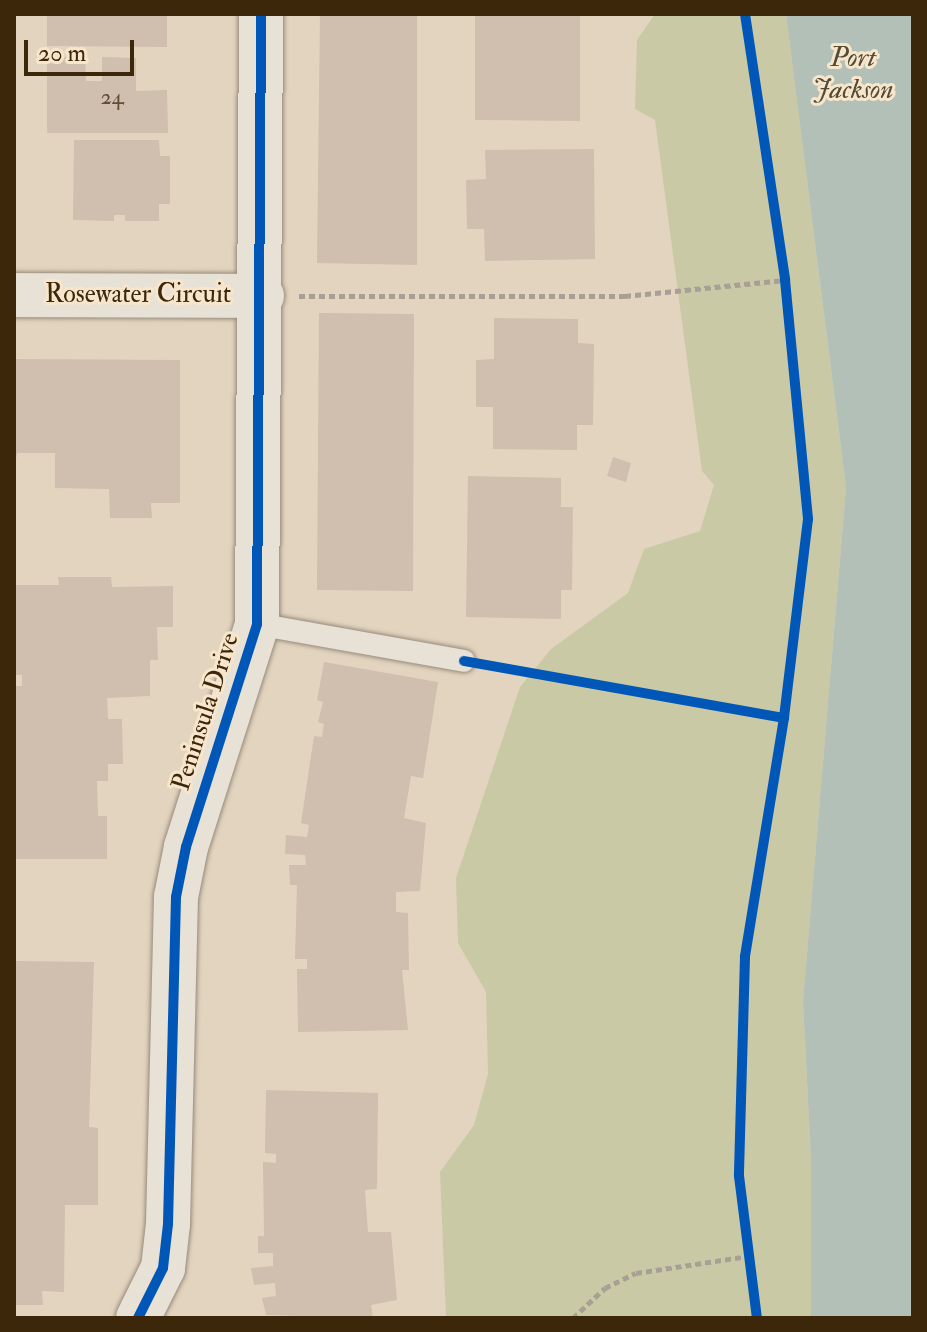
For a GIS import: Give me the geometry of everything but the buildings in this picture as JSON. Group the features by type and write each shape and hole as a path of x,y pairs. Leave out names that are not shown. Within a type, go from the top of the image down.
{"street":[{"name":"Peninsula Drive","path":"138,1318 163,1268 168,1224 176,897 186,847 257,624 262,296 261,14"},
{"name":"Rosewater Circuit","path":"14,295 262,296"}],"lane":[{"path":"257,624 464,661"}],"path":[{"path":"782,264 786,295"},
{"path":"262,296 625,296 785,280"},
{"path":"747,1243 750,1272"},
{"path":"573,1318 605,1288 636,1273 748,1256"}],"green space":[{"path":"655,14 786,14 846,487 803,1002 811,1160 811,1318 446,1318 440,1172 474,1125 488,1074 486,992 458,943 456,878 520,687 551,649 628,593 644,549 700,531 714,485 702,471 655,120 635,109 637,40"}],"water":[{"name":"Port Jackson","path":"786,14 913,14 913,1318 811,1318 811,1160 803,1002 846,487"}],"cycle path":[{"path":"138,1318 163,1268 168,1224 176,897 186,847 257,624 261,14"},
{"path":"745,14 785,280 808,519 784,718 745,957 739,1176 757,1318"},
{"path":"464,661 784,718"}]}
